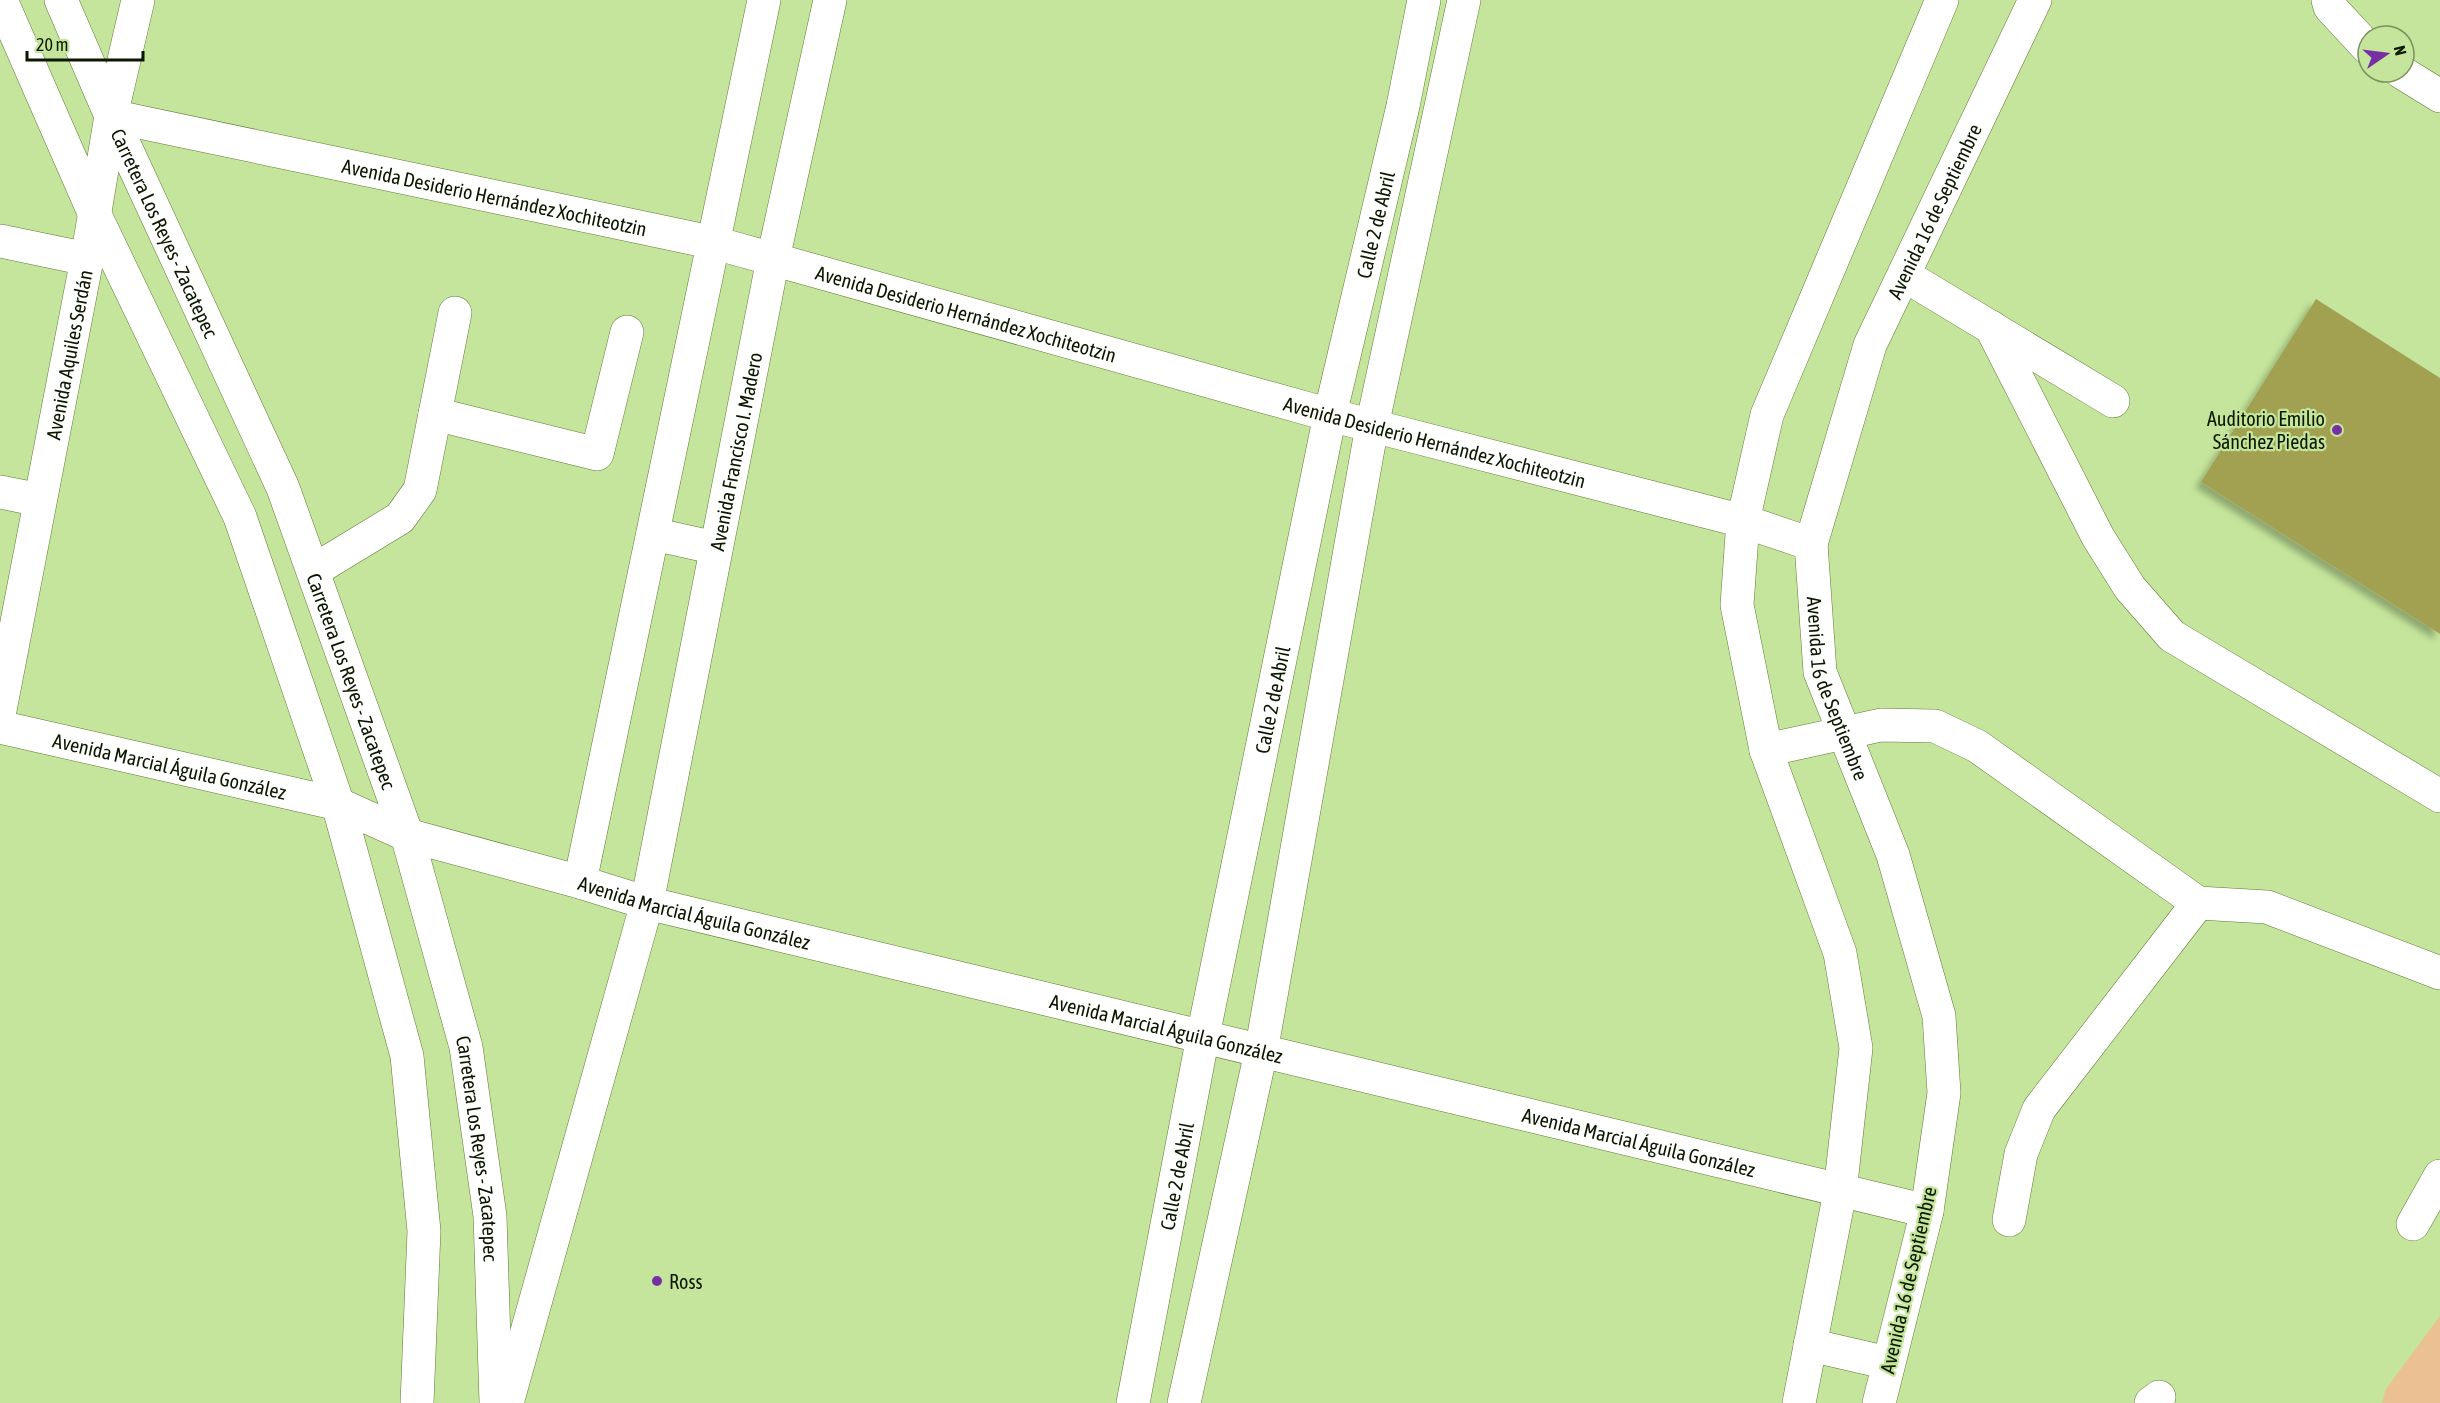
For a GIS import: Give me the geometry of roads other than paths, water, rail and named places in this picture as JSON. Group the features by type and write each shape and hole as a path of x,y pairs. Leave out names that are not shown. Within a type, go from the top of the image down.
{"street":[{"path":"1,0 95,215 240,517 338,804 407,1056 424,1231 417,1403"},
{"name":"Carretera Los Reyes - Zacatepec","path":"60,0 111,116 284,488 407,835 466,1047 490,1216 496,1403"},
{"name":"Avenida Aquiles Serdán","path":"0,710 87,259 111,116 138,0"},
{"path":"580,882 764,0"},
{"name":"Avenida Francisco I. Madero","path":"507,1403 647,903 773,259 830,0"},
{"name":"Calle 2 de Abril","path":"1133,1403 1203,1036 1330,415 1403,106 1424,0"},
{"name":"Calle 2 de Abril","path":"1184,1403 1261,1052 1372,426 1464,0"},
{"path":"1799,1403 1840,1192 1856,1047 1840,953 1766,750 1737,605 1743,521 1767,415 1942,0"},
{"name":"Avenida 16 de Septiembre","path":"1879,1403 1927,1211 1944,1093 1939,1016 1893,855 1820,672 1811,544 1870,345 2035,0"},
{"path":"2328,0 2330,7 2356,35"},
{"path":"2416,81 2440,96"},
{"path":"1403,106 1439,116"},
{"name":"Avenida Desiderio Hernández Xochiteotzin","path":"111,116 715,243 1330,415 1743,521 1811,544"},
{"path":"0,241 87,259"},
{"path":"1904,275 2113,401"},
{"path":"313,571 400,518 420,490 456,313"},
{"path":"1991,327 2098,537 2130,588 2172,636 2440,796"},
{"path":"435,414 597,454 627,332"},
{"path":"0,492 40,500"},
{"path":"653,534 717,548"},
{"path":"1766,750 1881,725 1935,726 1977,746 2198,903 2267,907 2440,973"},
{"name":"Avenida Marcial Águila González","path":"0,727 338,804 407,835 580,882 647,903 1840,1192 1927,1211"},
{"path":"1264,735 1315,746"},
{"path":"2009,1220 2021,1154 2039,1109 2198,903"},
{"path":"2413,1224 2440,1176"},
{"path":"1810,1345 1888,1363"}],"place":[{"name":"Auditorio Emilio Sánchez Piedas","path":"2337,430"},
{"name":"Ross","path":"657,1281"}]}
